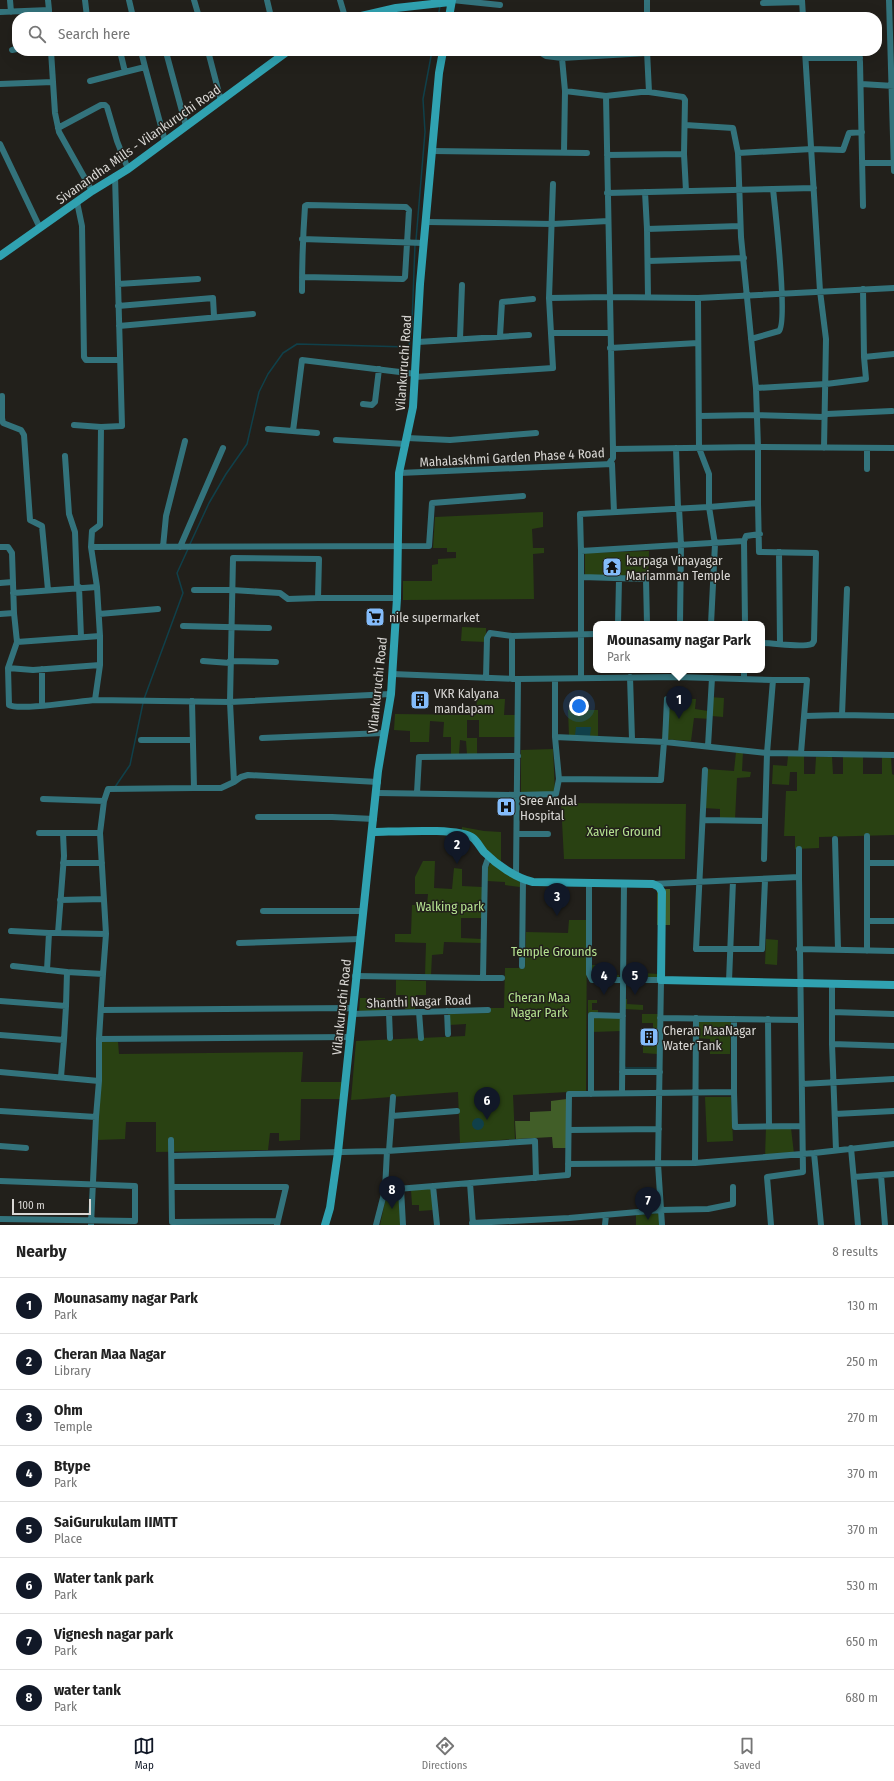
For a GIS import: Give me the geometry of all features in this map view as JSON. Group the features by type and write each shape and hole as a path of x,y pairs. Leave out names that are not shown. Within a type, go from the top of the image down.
{"main road":[{"path":"379,12 396,8 452,1 450,12"},
{"name":"Sivanandha Mills - Vilankuruchi Road","path":"0,256 92,191 128,169 279,56"},
{"name":"Vilankuruchi Road","path":"325,1225 330,1208 338,1152 355,976 384,733 391,694 397,598 400,473 414,407 424,243 442,56"},
{"path":"373,832 456,831 472,837 489,856 520,877 533,882 653,884 659,887 662,892 662,980 894,985"}],"street":[{"path":"10,0 11,12"},
{"path":"0,12 49,10 48,0"},
{"path":"86,0 87,12"},
{"path":"129,0 132,12"},
{"path":"194,0 198,12"},
{"path":"267,0 270,12"},
{"path":"340,0 344,12"},
{"path":"647,0 647,12"},
{"path":"889,0 892,47 894,170"},
{"path":"452,1 500,5"},
{"path":"762,4 802,1 803,12"},
{"path":"51,56 55,113 58,128 92,191"},
{"path":"121,56 125,72"},
{"path":"142,56 165,141"},
{"path":"167,56 186,126"},
{"path":"209,56 220,101"},
{"path":"546,56 562,58 590,56"},
{"path":"647,56 649,92"},
{"path":"824,448 826,339 820,291 806,58 832,56"},
{"path":"859,56 863,206"},
{"path":"562,58 565,91 564,152"},
{"path":"90,81 145,67"},
{"path":"0,84 53,82"},
{"path":"861,84 893,86"},
{"path":"565,91 606,96 649,92 683,97 685,100 684,154 686,191"},
{"name":"Mahalaskhmi Garden Phase 4 Road","path":"400,473 612,464 610,462 613,458 613,449 608,296 606,96"},
{"path":"58,128 105,105 107,107 117,141 128,169"},
{"path":"685,125 733,128 738,153 740,226 756,388 760,534 759,552 816,553 814,641 812,644 806,646 780,643 765,644"},
{"path":"738,153 812,149 842,150 849,133 862,132"},
{"path":"0,144 40,228"},
{"path":"432,151 587,152"},
{"path":"606,155 684,154"},
{"path":"862,163 894,163"},
{"path":"74,425 101,427 122,426 115,176"},
{"path":"293,431 302,360 379,369 415,376 553,368 549,298 553,224 553,184"},
{"path":"607,192 814,188"},
{"path":"751,339 774,332 781,328 782,294 773,189"},
{"path":"645,192 648,297"},
{"path":"77,202 82,226 84,357 86,360 120,360"},
{"path":"302,277 403,279 405,277 410,243 409,210 406,207 304,206 302,240 302,277 302,291"},
{"path":"427,222 553,224 608,221"},
{"path":"647,229 740,226"},
{"path":"302,240 424,243"},
{"path":"648,261 744,258"},
{"path":"118,284 198,279"},
{"path":"460,339 462,285"},
{"path":"549,298 608,296 698,298 746,294 782,294 894,288"},
{"path":"756,388 826,384 866,379 864,357 863,289"},
{"path":"118,306 213,298 214,316"},
{"path":"698,298 699,448 709,474 709,507 715,544 711,621"},
{"path":"500,336 502,302 533,299"},
{"path":"119,326 214,316 253,314"},
{"path":"551,333 610,333"},
{"path":"418,342 529,335"},
{"path":"610,348 698,343"},
{"path":"864,357 894,354"},
{"path":"363,404 372,405 374,403 379,369"},
{"path":"2,396 3,423 21,430 24,435 30,520 42,526 48,590"},
{"path":"699,416 757,415 824,417 827,414 892,411"},
{"path":"95,700 100,665 100,636 97,587 91,547 92,531 100,525 101,427"},
{"path":"268,429 317,433"},
{"path":"336,440 450,440 536,433"},
{"path":"163,547 166,516 185,441"},
{"path":"613,449 758,446 894,448"},
{"path":"186,547 223,448"},
{"path":"676,448 681,545 680,621"},
{"path":"866,448 867,469"},
{"path":"65,456 69,514 75,532 81,637"},
{"path":"612,464 614,512"},
{"path":"91,547 429,546 432,503 523,496"},
{"path":"581,678 582,577 580,514 758,503"},
{"path":"745,621 744,541 746,536 760,534"},
{"path":"581,551 715,544 744,541"},
{"path":"0,547 8,546 11,549 17,642 8,668 9,704 12,707 95,700 230,702 391,694"},
{"path":"779,552 780,643"},
{"path":"234,782 230,702 233,558 319,559 318,598"},
{"path":"582,577 646,579 647,621"},
{"path":"618,621 619,579"},
{"path":"0,583 13,582"},
{"path":"13,593 97,587"},
{"path":"842,715 847,589"},
{"path":"194,590 232,590 280,593 288,599 397,598"},
{"path":"99,614 158,609"},
{"path":"0,614 14,613"},
{"path":"183,626 269,628"},
{"path":"486,678 487,638 490,633 512,636 593,634"},
{"path":"17,642 100,636"},
{"path":"512,636 518,756 518,834 522,966"},
{"path":"204,661 276,662"},
{"path":"8,668 42,669 100,665"},
{"path":"42,669 42,705"},
{"path":"392,674 515,679 555,679 630,677 678,673 710,678 807,680 801,753"},
{"path":"708,746 709,673"},
{"path":"744,673 744,679"},
{"path":"0,676 8,676"},
{"path":"630,677 632,739"},
{"path":"377,794 556,794 559,779 554,737 555,679"},
{"path":"764,859 767,753 773,680"},
{"path":"559,779 661,780 667,698"},
{"path":"192,701 194,788"},
{"path":"805,716 894,716"},
{"path":"262,738 384,733"},
{"path":"554,737 632,739 767,753 894,755"},
{"path":"141,740 193,740"},
{"path":"417,793 419,757 518,756"},
{"path":"705,770 696,949 762,949 765,880"},
{"path":"91,1223 99,1081 99,1039 106,934 100,834 104,801 108,789 221,788 241,777 248,775 378,782"},
{"path":"43,799 104,801"},
{"path":"258,817 332,817 374,819"},
{"path":"703,820 765,821"},
{"path":"39,833 100,834"},
{"path":"58,933 63,863 63,833"},
{"path":"518,834 548,834"},
{"path":"867,836 867,951"},
{"path":"835,839 838,949"},
{"path":"770,1225 766,1177 803,1172 801,1126 802,1084 801,983 799,949 799,849"},
{"path":"483,978 485,867 489,856"},
{"path":"63,863 102,864"},
{"path":"866,863 894,863"},
{"path":"653,884 765,880 799,877"},
{"path":"729,981 733,881"},
{"path":"589,884 589,974 592,980 662,980 658,1129 658,1164 662,1225"},
{"path":"622,1093 624,884"},
{"path":"60,900 104,899"},
{"path":"263,911 363,911"},
{"path":"868,921 894,921"},
{"path":"11,931 106,934"},
{"path":"47,970 49,933"},
{"path":"239,943 360,939"},
{"path":"799,949 894,951"},
{"path":"13,966 67,972 104,974"},
{"path":"61,1078 67,972"},
{"path":"355,976 502,978"},
{"path":"832,983 832,1044 836,1150"},
{"path":"0,1000 66,1006"},
{"name":"Shanthi Nagar Road","path":"101,1010 352,1011 389,1013 488,1010"},
{"path":"446,1011 448,1034"},
{"path":"419,1012 421,1038"},
{"path":"832,1012 894,1014"},
{"path":"389,1013 390,1038"},
{"path":"591,1094 592,1015 623,1016"},
{"path":"660,1018 801,1020"},
{"path":"695,1162 696,1018"},
{"path":"734,1019 735,1127 801,1126"},
{"path":"768,1019 769,1126"},
{"path":"0,1035 64,1040"},
{"path":"99,1039 349,1037"},
{"path":"832,1044 894,1046"},
{"path":"0,1072 99,1081"},
{"path":"622,1072 660,1072"},
{"path":"802,1084 894,1079"},
{"path":"385,1190 568,1175 569,1094 734,1092"},
{"path":"376,1225 385,1190 393,1098"},
{"path":"0,1111 96,1117"},
{"path":"392,1116 457,1111"},
{"path":"835,1114 894,1111"},
{"path":"569,1130 658,1129"},
{"path":"171,1140 172,1223 277,1223 286,1187 172,1187"},
{"path":"172,1156 388,1151 535,1141 536,1178"},
{"path":"568,1164 658,1164 695,1162 814,1153 894,1144"},
{"path":"0,1146 26,1148"},
{"path":"851,1148 858,1225"},
{"path":"814,1153 821,1225"},
{"path":"854,1177 894,1174"},
{"path":"881,1175 885,1225"},
{"path":"0,1182 135,1186 135,1223 91,1223 0,1219"},
{"path":"470,1183 473,1224 509,1223 661,1210 708,1209 733,1204 734,1187"},
{"path":"434,1186 437,1225"},
{"path":"401,1189 403,1225"},
{"path":"606,1215 606,1225"},
{"path":"569,1218 569,1225"}],"green space":[{"path":"543,512 543,527 532,529 533,548 544,548 544,553 533,554 534,599 403,600 403,581 432,581 432,565 438,564 438,559 456,558 456,552 447,552 447,548 433,548 435,517"},
{"path":"649,551 648,577 585,576 585,553"},
{"path":"462,627 486,628 486,642 461,641"},
{"path":"709,697 724,698 723,717 712,716 712,719 694,718 691,741 662,739 665,698 696,699 695,709 708,711"},
{"path":"477,699 505,699 504,715 515,715 515,737 479,737 479,720 467,720 467,738 477,738 477,754 467,754 466,741 460,740 459,754 451,754 451,737 443,737 444,722 430,721 429,742 410,742 410,731 394,730 395,714 476,715"},
{"path":"568,710 598,710 598,737 569,736"},
{"path":"553,749 555,792 521,793 521,750"},
{"path":"736,752 743,752 742,771 751,772 750,777 737,778 735,820 720,819 720,809 704,808 706,769 734,771"},
{"path":"788,756 804,756 804,774 815,774 816,757 832,757 833,774 843,774 843,756 863,757 863,774 882,774 882,757 891,757 892,774 894,775 894,835 819,837 819,848 795,849 795,836 784,836 786,791 797,791 797,772 790,772 789,785 772,784 773,765 787,766"},
{"name":"Xavier Ground","path":"561,803 686,804 685,859 564,859"},
{"path":"462,827 501,832 501,862 462,831"},
{"name":"Walking park","path":"423,861 435,861 434,888 452,889 454,868 462,869 462,886 482,887 482,918 461,918 461,938 482,939 482,943 444,942 443,954 432,955 431,975 425,976 426,943 395,942 395,934 411,934 412,905 427,905 428,894 415,894 415,877"},
{"path":"491,863 520,881 520,887 505,885 505,882 487,881 488,867"},
{"path":"657,889 670,889 670,925 657,925"},
{"name":"Cheran Maa Nagar Park","path":"569,920 587,920 586,1091 513,1095 515,1139 460,1143 458,1092 351,1100 356,1041 465,1036 466,1024 449,1025 448,1014 490,1013 490,1008 504,1008 505,968 525,968 526,932 568,933"},
{"path":"766,939 778,940 777,965 765,964"},
{"path":"590,965 596,965 596,969 606,969 607,974 619,975 619,979 593,979"},
{"path":"627,972 658,974 659,979 627,979"},
{"path":"396,980 426,981 426,995 416,995 415,1009 405,1009 405,995 396,995"},
{"path":"360,998 385,998 385,1012 359,1012"},
{"path":"624,999 627,999 627,1004 643,1005 643,1010 624,1009"},
{"path":"588,1000 597,1000 597,1003 592,1003 592,1010 598,1010 598,1014 588,1014"},
{"path":"642,1014 658,1014 657,1054 643,1053 643,1035 646,1035 646,1031 653,1031 653,1023 642,1023"},
{"path":"592,1017 622,1017 622,1031 592,1032"},
{"path":"697,1020 731,1020 730,1054 710,1054 710,1039 697,1038"},
{"path":"102,1042 118,1042 119,1054 303,1052 301,1082 342,1082 340,1099 301,1099 300,1140 279,1141 279,1133 270,1133 268,1150 156,1152 156,1122 126,1122 125,1139 97,1140"},
{"path":"705,1097 731,1097 733,1141 707,1142"},
{"path":"567,1099 566,1148 553,1148 552,1137 516,1139 515,1121 530,1121 530,1112 551,1111 551,1101"},
{"path":"766,1127 791,1128 794,1154 765,1157"},
{"path":"431,1188 433,1210 419,1211 419,1205 412,1205 411,1190"},
{"path":"400,1191 403,1225 380,1225 387,1192"},
{"path":"660,1213 661,1225 636,1225 636,1215"}],"water":[{"path":"576,727 591,727 590,736 575,735"},
{"path":"476,1118 480,1118 484,1124 480,1130 476,1130 472,1126 472,1122"}],"waterway":[{"path":"439,12 440,6"},
{"path":"416,240 425,132 423,99 431,56"},
{"path":"190,544 209,503 226,474 247,444 259,392 268,374 283,353 297,344 409,347 412,324 415,244"},
{"path":"144,699 183,593 177,573 188,549"},
{"path":"115,787 130,765 143,703"},
{"path":"625,1067 656,1068"}],"place":[{"name":"karpaga Vinayagar Mariamman Temple","path":"612,567"},
{"name":"nile supermarket","path":"375,617"},
{"name":"VKR Kalyana mandapam","path":"420,700"},
{"name":"Mounasamy nagar Park","path":"679,719"},
{"name":"Sree Andal Hospital","path":"506,807"},
{"name":"Cheran Maa Nagar","path":"457,864"},
{"name":"Ohm","path":"557,916"},
{"name":"Btype","path":"604,995"},
{"name":"SaiGurukulam IIMTT","path":"635,995"},
{"name":"Cheran MaaNagar Water Tank","path":"649,1037"},
{"name":"Water tank park","path":"487,1120"},
{"name":"water tank","path":"392,1209"},
{"name":"Vignesh nagar park","path":"648,1220"}],"park label":[{"name":"Temple Grounds","path":"554,951"}]}
